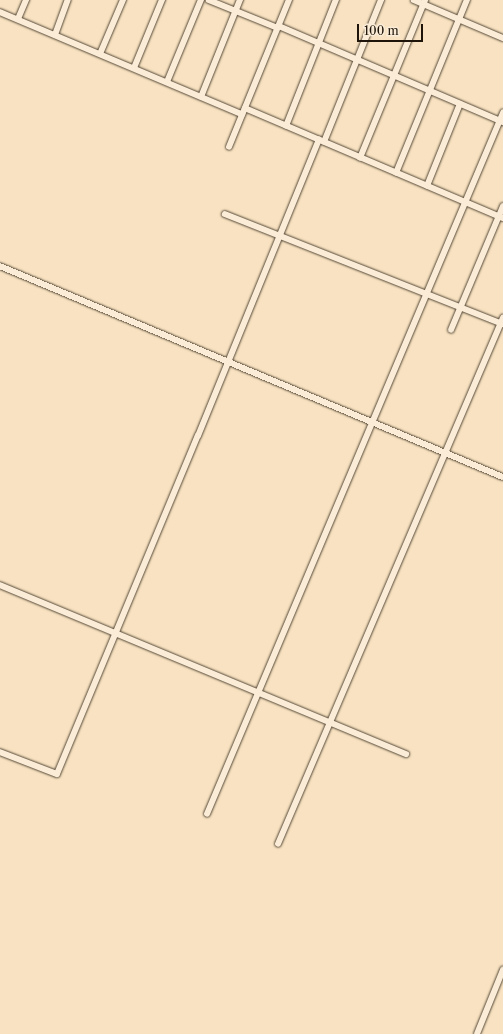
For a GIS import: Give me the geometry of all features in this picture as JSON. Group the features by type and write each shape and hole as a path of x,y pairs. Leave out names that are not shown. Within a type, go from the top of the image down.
{"street":[{"path":"18,19 26,0"},
{"path":"55,35 68,0"},
{"path":"100,54 123,0"},
{"path":"134,68 162,0"},
{"path":"167,82 201,0"},
{"path":"209,0 319,43 501,122"},
{"path":"201,96 240,0"},
{"path":"229,147 289,0"},
{"path":"286,126 336,0"},
{"path":"0,752 57,774 280,236 381,0"},
{"path":"414,0 424,2 503,38"},
{"path":"396,173 467,0"},
{"path":"360,158 424,2"},
{"path":"0,12 201,96 286,126 501,218"},
{"path":"427,186 460,104"},
{"path":"207,814 465,202 501,122 503,113"},
{"path":"451,330 501,218 503,206"},
{"path":"225,214 502,322 278,844"},
{"path":"0,266 503,477"},
{"path":"0,585 406,754"},
{"path":"477,1034 503,970"}]}
